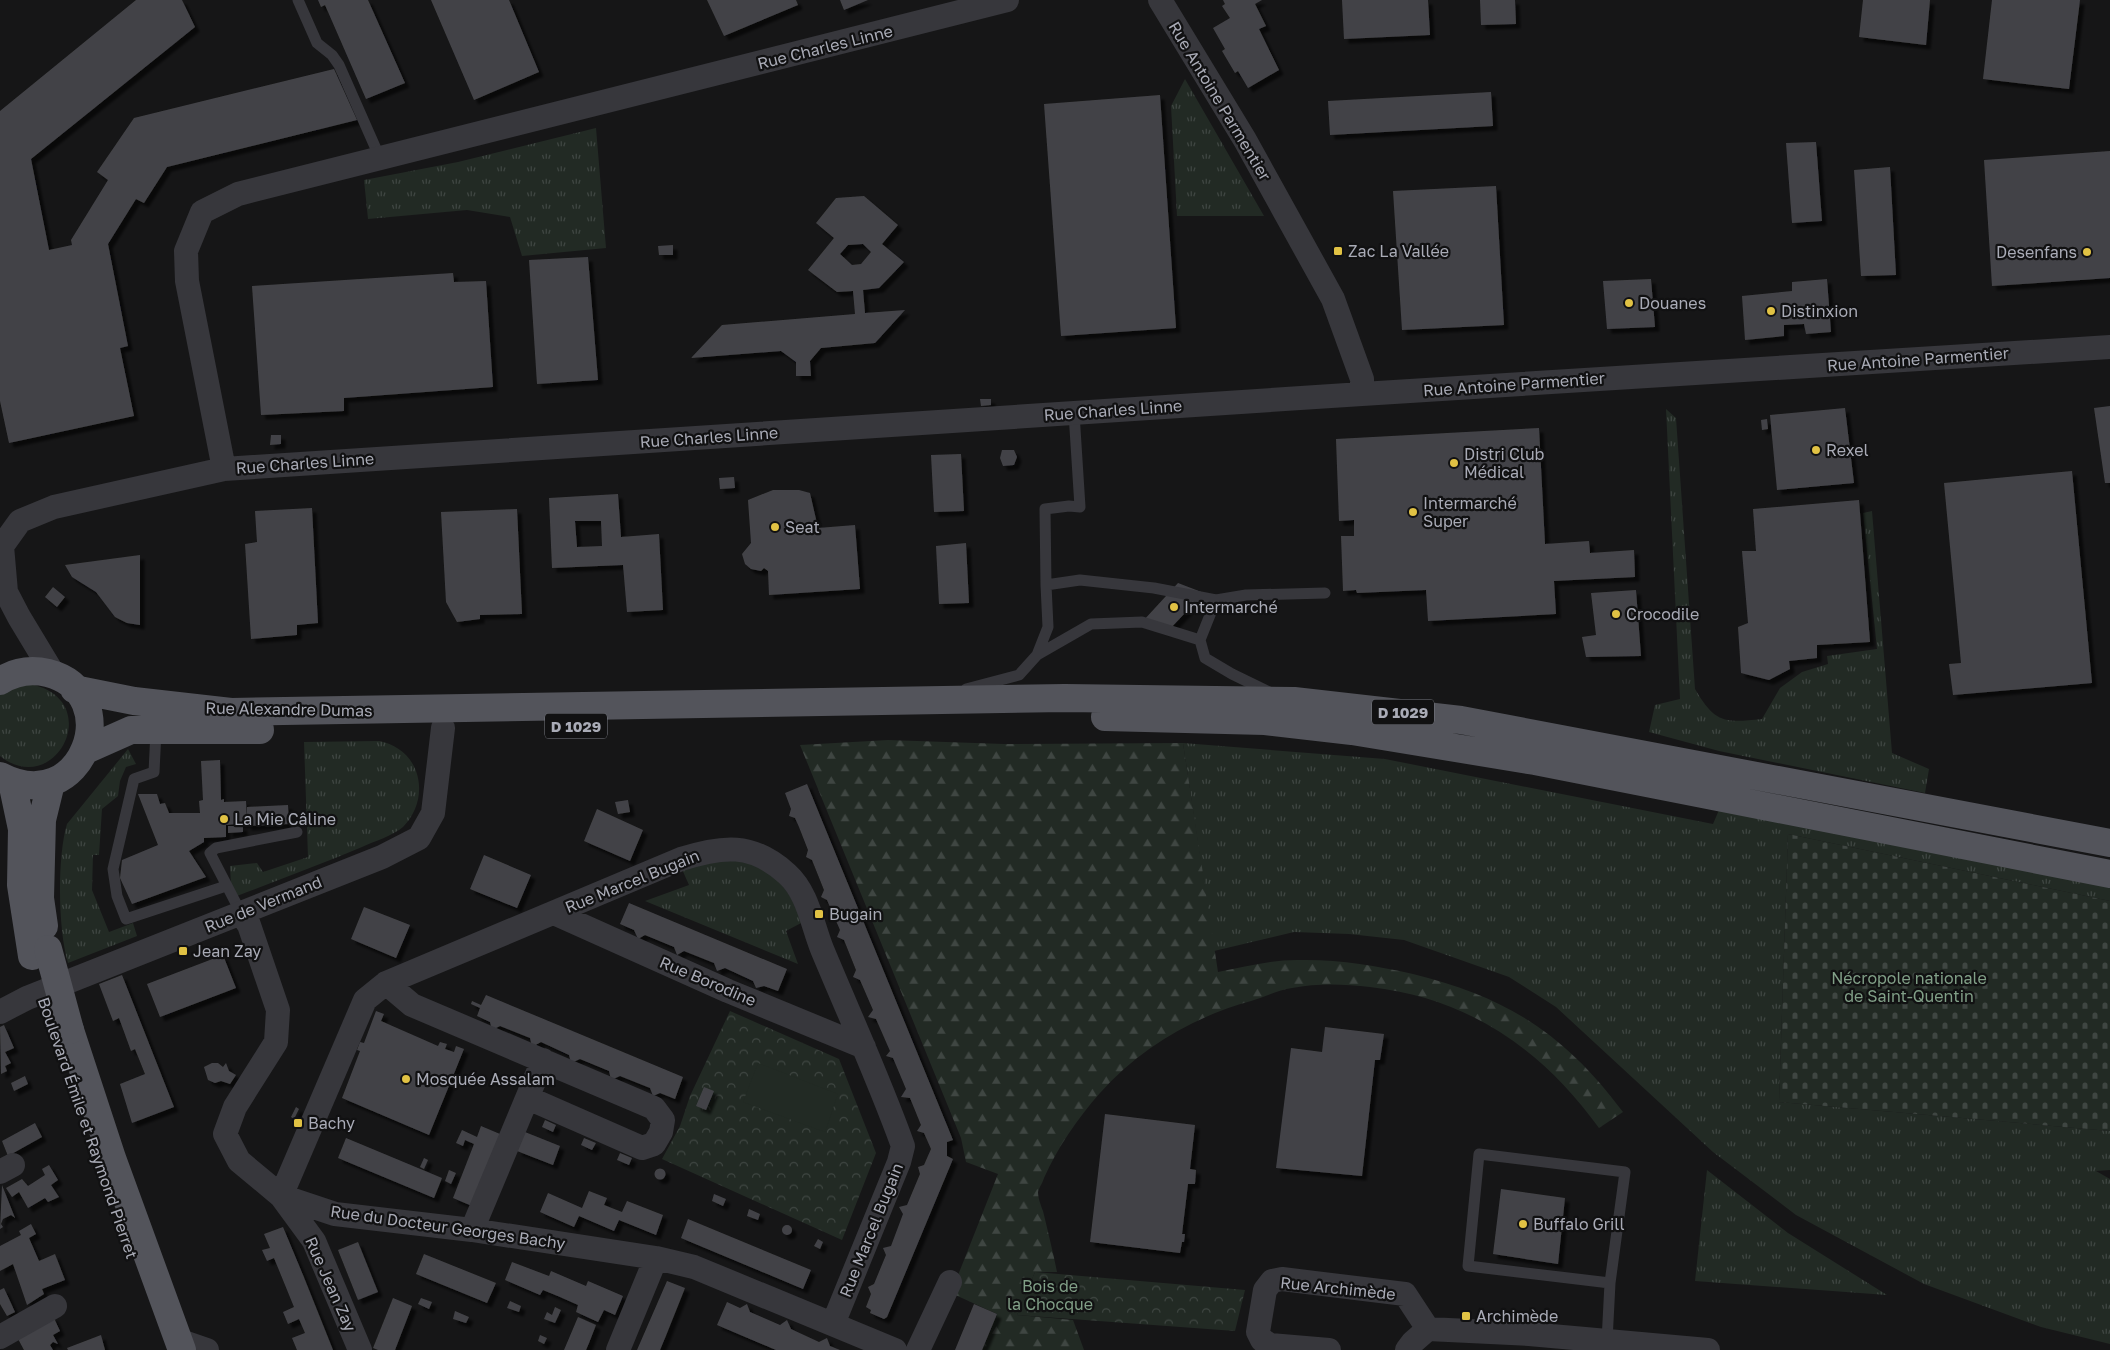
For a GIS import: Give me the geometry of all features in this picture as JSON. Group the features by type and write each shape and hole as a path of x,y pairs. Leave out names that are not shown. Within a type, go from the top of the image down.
{"main road":[{"name":"Rue Alexandre Dumas","path":"0,677 39,671 64,682 134,701 231,712 444,718"},
{"path":"6,779 38,786 51,783 66,775 78,764 86,750 90,734 89,718 84,702 64,682"},
{"name":"D 1029","path":"444,718 685,705 894,701 1190,698 1294,702 1461,720 2110,843"},
{"name":"D 1029","path":"444,718 1062,717 1265,721 1352,731 1535,761 2110,874"},
{"name":"Rue Alexandre Dumas","path":"86,750 131,730 444,718"},
{"name":"Boulevard Émile et Raymond Pierret","path":"6,779 22,829 21,885 100,1171 176,1347"},
{"name":"Boulevard Émile et Raymond Pierret","path":"40,953 42,820 51,783"}],"street":[{"name":"Rue Charles Linne","path":"1007,0 238,194 202,212 186,251 187,281 224,469 1362,394"},
{"name":"Rue Antoine Parmentier","path":"1160,0 1245,140 1333,299 1362,380 1362,394 2110,348"},
{"path":"64,682 19,617 6,592 1,548 20,522 54,507 224,469"},
{"name":"Rue de Vermand","path":"0,1012 36,995 382,857 419,838 433,813 444,718"},
{"name":"Rue Marcel Bugain","path":"281,1196 361,1008 365,1000 386,983 681,859 724,848 744,850 757,855 788,874 802,892 822,947 864,1047 902,1146 899,1162 833,1324"},
{"name":"Rue du Docteur Georges Bachy","path":"242,913 249,925 278,1010 276,1042 235,1107 225,1134 239,1161 281,1196 335,1214 472,1230 656,1258 694,1267 895,1350"},
{"name":"Rue Borodine","path":"554,913 728,991 864,1047"},
{"path":"386,983 412,1005 654,1108 663,1120 661,1132 654,1144 642,1148 528,1098"},
{"path":"472,1230 543,1060"},
{"name":"Rue Jean Zay","path":"281,1196 314,1240 360,1350"},
{"path":"618,1350 656,1258"},
{"name":"Rue Archimède","path":"1329,1350 1270,1347 1262,1340 1258,1332 1265,1290 1272,1281 1282,1279 1405,1294 1428,1329"},
{"path":"918,1350 950,1282"},
{"path":"0,1337 55,1306"},
{"path":"1407,1350 1428,1329 1708,1350"},
{"path":"176,1347 207,1350"}],"lane":[{"path":"298,0 317,43 332,55 339,64 380,158"},
{"path":"1037,655 1048,627 1045,509 1069,506 1080,508 1074,413"},
{"path":"1046,585 1080,580 1154,588 1216,600 1246,595 1325,593"},
{"path":"1216,600 1200,640 1205,658 1254,686 1294,702"},
{"path":"894,701 908,690 969,689 1019,675 1037,655 1091,624 1142,622 1200,640"},
{"path":"156,730 154,772 134,778 112,869 117,896 126,919 226,886"},
{"path":"242,913 210,853 216,848 297,832"},
{"path":"1607,1341 1610,1283 1625,1172 1479,1154 1468,1266 1610,1283"}],"green space":[{"path":"1185,79 1264,216 1177,216 1171,106"},
{"path":"596,128 606,248 522,256 510,217 467,210 368,219 364,180 458,162"},
{"path":"1666,409 1676,418 1695,689 1702,700 1709,709 1722,718 1738,721 1762,719 1780,688 1802,672 1828,664 1827,656 1877,649 1863,513 1872,511 1892,753 1929,769 1925,793 1719,751 1649,732 1655,705 1680,699"},
{"path":"30,684 53,693 66,708 69,725 64,742 54,757 39,766 20,766 0,756 0,694 3,691"},
{"path":"888,740 1004,744 1183,743 1218,972 1277,961 1327,960 1384,968 1447,983 1477,994 1532,1022 1579,1061 1623,1112 1599,1128 1553,1074 1500,1032 1470,1016 1439,1003 1406,993 1351,985 1311,985 1282,990 1230,1008 1188,1025 1169,1036 1150,1048 1116,1077 1100,1093 1076,1123 1055,1155 1039,1189 1038,1197 1057,1272 1035,1272 1017,1315 1073,1320 1084,1350 982,1350 997,1314 951,1293 998,1174 966,1162 961,1138 800,745"},
{"path":"379,741 402,751 413,765 418,778 419,793 416,808 403,827 389,836 237,896 231,885 230,866 257,863 263,872 308,857 304,742"},
{"path":"1183,743 1385,759 1713,824 1719,810 2110,886 2110,901 1788,834 1779,1102 2110,1131 2110,1170 2096,1171 2110,1179 2110,1344 2041,1327 1924,1284 1796,1215 1713,1152 1556,1007 1509,977 1404,940 1349,934 1294,932 1214,951"},
{"path":"128,749 136,764 126,767 120,781 118,796 102,809 99,855 93,855 92,890 109,932 133,923 137,936 68,963 62,932 60,894 60,874 67,824"},
{"name":"Nécropole nationale de Saint-Quentin","path":"1788,834 2110,901 2110,1131 1779,1102"},
{"path":"734,860 750,862 768,871 776,878 795,904 803,922 786,931 798,964 645,901 689,885 681,867 707,861"},
{"path":"730,1011 839,1059 876,1153 842,1240 662,1159 680,1126 690,1096"},
{"path":"758,1063 838,1094 825,1132 743,1102"},
{"path":"1707,1170 1788,1233 1887,1295 1695,1281"},
{"name":"Bois de la Chocque","path":"1035,1272 1245,1290 1235,1331 1017,1315"}],"building":[{"path":"136,0 182,0 195,27 31,159 49,250 72,245 71,240 108,180 97,172 134,118 334,69 357,120 167,167 144,203 136,199 108,244 128,346 120,348 134,416 9,443 0,401 0,111"},
{"path":"318,0 368,0 405,83 366,99 325,5 321,7"},
{"path":"431,0 509,0 539,72 474,100"},
{"path":"707,0 796,0 798,5 724,36"},
{"path":"840,0 868,0 844,10"},
{"path":"1223,0 1262,0 1255,4 1266,26 1259,29 1279,70 1248,88 1238,71 1235,73 1222,51 1225,49 1213,28 1230,18 1222,6 1225,4"},
{"path":"1342,0 1428,0 1430,35 1344,39"},
{"path":"1480,0 1515,0 1516,24 1481,25"},
{"path":"1863,0 1930,0 1926,45 1859,37"},
{"path":"1992,0 2080,0 2069,89 1983,79"},
{"path":"1491,92 1493,126 1330,135 1328,101"},
{"path":"1160,95 1176,328 1061,336 1044,104"},
{"path":"1816,142 1822,221 1792,223 1786,143"},
{"path":"2110,151 2110,278 1992,286 1984,160"},
{"path":"1890,167 1896,275 1861,276 1854,170"},
{"path":"1496,186 1504,325 1402,330 1393,191"},
{"path":"864,196 898,225 882,244 904,262 879,288 863,290 865,313 905,310 875,343 821,348 810,361 811,376 796,376 796,362 781,351 691,358 722,325 855,314 853,291 837,292 808,270 834,238 816,223 836,198","holes":["863,244 871,252 861,264 852,265 840,254 848,245"]},
{"path":"673,245 673,255 659,255 658,246"},
{"path":"588,257 598,380 537,384 529,260"},
{"path":"453,273 454,282 486,281 493,387 344,398 344,411 261,415 252,286"},
{"name":"Douanes","path":"1651,279 1655,327 1607,329 1603,281"},
{"path":"1827,279 1831,332 1806,334 1804,324 1784,325 1784,336 1745,340 1742,296 1792,291 1792,282"},
{"path":"980,399 991,399 991,405 981,406"},
{"path":"2110,406 2110,483 2105,483 2094,408"},
{"path":"1845,408 1854,483 1777,490 1770,415"},
{"path":"1767,419 1768,429 1762,430 1761,420"},
{"path":"1539,428 1545,544 1589,541 1590,553 1634,550 1635,577 1554,581 1556,614 1428,621 1426,590 1357,593 1356,590 1343,591 1341,536 1354,536 1354,520 1339,521 1336,439"},
{"path":"271,435 281,435 281,444 270,445"},
{"path":"1002,450 1014,450 1017,457 1014,465 1003,466 1000,458"},
{"path":"961,454 964,511 934,512 931,455"},
{"path":"2072,471 2092,683 1953,695 1949,664 1961,663 1944,483"},
{"path":"734,477 735,488 720,489 719,478"},
{"path":"773,490 799,490 810,493 818,528 855,525 860,589 769,595 768,571 764,568 761,571 751,569 745,564 742,554 751,543 748,500"},
{"path":"618,494 621,537 659,534 663,610 627,612 623,565 552,568 549,498","holes":["575,521 601,521 602,546 577,547"]},
{"path":"1859,500 1870,642 1817,645 1817,658 1789,661 1790,669 1769,680 1741,673 1738,627 1748,623 1742,551 1756,551 1753,509"},
{"path":"312,508 318,623 297,625 297,635 251,639 245,544 257,542 255,511"},
{"path":"517,509 522,614 480,615 480,619 457,622 446,602 441,512"},
{"path":"966,543 969,603 939,604 936,546"},
{"path":"140,555 140,625 127,623 115,617 96,592 72,577 65,565"},
{"path":"1178,583 1204,593 1167,632 1143,621"},
{"path":"53,587 65,597 57,607 45,597"},
{"name":"Crocodile","path":"1636,590 1641,656 1586,657 1582,637 1596,635 1591,593"},
{"path":"220,760 221,800 224,799 224,802 246,801 247,823 226,825 226,837 204,838 204,842 189,851 206,877 132,904 120,878 122,860 158,845 138,794 157,794 160,804 165,803 169,813 200,813 199,801 203,800 201,761"},
{"path":"807,784 953,1140 947,1142 947,1156 953,1159 887,1317 884,1319 870,1313 871,1310 866,1307 871,1294 868,1287 874,1284 886,1255 883,1248 891,1246 903,1214 899,1207 907,1205 920,1174 918,1167 924,1165 931,1149 924,1133 917,1131 921,1125 910,1098 901,1097 906,1089 893,1058 886,1056 890,1051 876,1019 868,1017 873,1010 860,980 853,977 856,970 844,940 837,937 840,930 827,900 821,897 824,890 812,860 806,857 808,850 799,827 795,818 789,816 791,809 785,793"},
{"path":"628,800 630,812 618,814 615,802"},
{"path":"288,805 289,824 247,826 247,807"},
{"path":"597,809 643,830 630,861 584,841"},
{"path":"228,826 243,826 243,832 228,833"},
{"path":"484,855 531,875 517,908 470,889"},
{"path":"629,903 787,969 778,991 764,986 756,988 753,981 725,968 717,971 714,963 684,951 677,955 674,947 645,935 638,939 634,930 620,924"},
{"path":"364,907 410,925 396,958 351,939"},
{"path":"223,955 236,988 160,1017 147,984"},
{"path":"122,975 174,1107 132,1123 120,1084 145,1074 135,1049 131,1051 119,1018 113,1021 99,984"},
{"path":"486,995 683,1077 675,1099 660,1093 653,1096 650,1088 620,1076 611,1080 609,1071 580,1059 571,1063 569,1055 541,1042 532,1047 530,1038 500,1026 492,1030 490,1022 477,1016 480,1008 471,1004 472,1001 481,1005"},
{"name":"Mosquée Assalam","path":"376,1011 384,1014 381,1021 438,1046 440,1042 447,1044 445,1049 454,1052 456,1046 464,1049 429,1135 342,1098 360,1051 357,1050 360,1042 364,1043"},
{"path":"4,1025 14,1048 5,1052 11,1063 5,1066 7,1071 1,1074 0,1027"},
{"path":"1325,1027 1384,1034 1380,1060 1375,1060 1362,1176 1276,1168 1291,1048 1322,1052"},
{"path":"212,1063 218,1063 223,1067 226,1063 229,1071 236,1075 230,1084 221,1081 215,1083 208,1080 204,1067"},
{"path":"25,1076 28,1084 14,1091 11,1083"},
{"path":"704,1087 714,1091 706,1110 696,1106"},
{"path":"296,1107 299,1109 294,1119 291,1117"},
{"path":"1105,1114 1195,1125 1190,1169 1196,1170 1195,1184 1188,1184 1182,1234 1185,1234 1180,1253 1090,1242"},
{"path":"545,1120 556,1125 553,1132 542,1127"},
{"path":"35,1123 42,1137 8,1156 2,1141"},
{"path":"481,1126 500,1134 472,1206 453,1198 474,1144 465,1140 463,1146 456,1143 462,1130 477,1137"},
{"path":"525,1132 560,1146 553,1165 517,1151"},
{"path":"346,1138 442,1178 434,1198 338,1158"},
{"path":"584,1138 596,1143 592,1150 581,1145"},
{"path":"620,1153 632,1158 629,1165 617,1160"},
{"path":"424,1158 428,1160 424,1169 420,1167"},
{"path":"49,1165 58,1180 51,1185 59,1197 48,1202 45,1198 28,1208 19,1192 12,1197 6,1188 22,1179 28,1186 45,1175 42,1169"},
{"path":"658,1169 662,1169 665,1174 664,1178 658,1179 655,1176 655,1172"},
{"path":"449,1170 456,1173 451,1184 445,1181"},
{"path":"2,1185 15,1218 11,1215 3,1219 1,1224 3,1227 0,1229"},
{"name":"Buffalo Grill","path":"1501,1189 1565,1198 1558,1264 1493,1254"},
{"path":"589,1191 607,1198 604,1205 622,1212 627,1201 663,1215 656,1235 619,1220 614,1231 579,1216 574,1227 540,1212 548,1193 582,1208"},
{"path":"714,1194 726,1199 723,1206 712,1201"},
{"path":"749,1209 760,1214 758,1220 747,1216"},
{"path":"688,1219 811,1270 803,1289 681,1238"},
{"path":"31,1224 36,1234 29,1238 39,1261 55,1254 65,1280 42,1289 44,1294 27,1305 13,1264 0,1271 0,1246 21,1235 19,1231"},
{"path":"785,1225 789,1225 792,1230 791,1234 785,1235 782,1232 782,1228"},
{"path":"283,1227 333,1350 297,1350 292,1338 305,1333 299,1319 288,1324 283,1312 294,1307 274,1258 267,1261 262,1250 270,1248 264,1234"},
{"path":"818,1239 823,1242 820,1249 814,1246"},
{"path":"358,1242 378,1292 358,1300 338,1250"},
{"path":"424,1254 496,1283 487,1303 416,1274"},
{"path":"512,1262 549,1276 551,1271 586,1286 588,1281 623,1296 615,1315 604,1310 598,1322 576,1312 578,1305 543,1290 540,1295 505,1280"},
{"path":"667,1281 685,1288 660,1350 637,1350"},
{"path":"4,1288 15,1312 7,1316 0,1304 0,1290"},
{"path":"393,1298 412,1306 395,1350 378,1350 373,1348"},
{"path":"421,1298 432,1302 429,1309 418,1304"},
{"path":"510,1301 521,1306 519,1312 507,1308"},
{"path":"727,1302 740,1308 747,1304 750,1312 780,1325 787,1320 791,1329 819,1342 827,1338 830,1346 840,1350 776,1350 717,1325"},
{"path":"974,1304 997,1314 982,1350 955,1350"},
{"path":"555,1307 561,1310 555,1323 544,1319 547,1312 552,1315"},
{"path":"455,1311 469,1317 466,1323 453,1319"},
{"path":"53,1316 60,1331 53,1335 58,1344 53,1342 50,1345 53,1350 24,1350 17,1337"},
{"path":"578,1317 596,1325 589,1343 586,1350 564,1350"},
{"path":"101,1335 105,1350 68,1350 67,1348"},
{"path":"540,1335 547,1338 544,1344 538,1341"}],"place":[{"name":"Zac La Vallée","path":"1338,251"},
{"name":"Desenfans","path":"2087,252"},
{"name":"Douanes","path":"1629,303"},
{"name":"Distinxion","path":"1771,311"},
{"name":"Rexel","path":"1816,450"},
{"name":"Distri Club Médical","path":"1454,463"},
{"name":"Intermarché Super","path":"1413,512"},
{"name":"Seat","path":"775,527"},
{"name":"Intermarché","path":"1174,607"},
{"name":"Crocodile","path":"1616,614"},
{"name":"La Mie Câline","path":"224,819"},
{"name":"Bugain","path":"819,914"},
{"name":"Jean Zay","path":"183,951"},
{"name":"Mosquée Assalam","path":"406,1079"},
{"name":"Bachy","path":"298,1123"},
{"name":"Buffalo Grill","path":"1523,1224"},
{"name":"Archimède","path":"1466,1316"}]}
